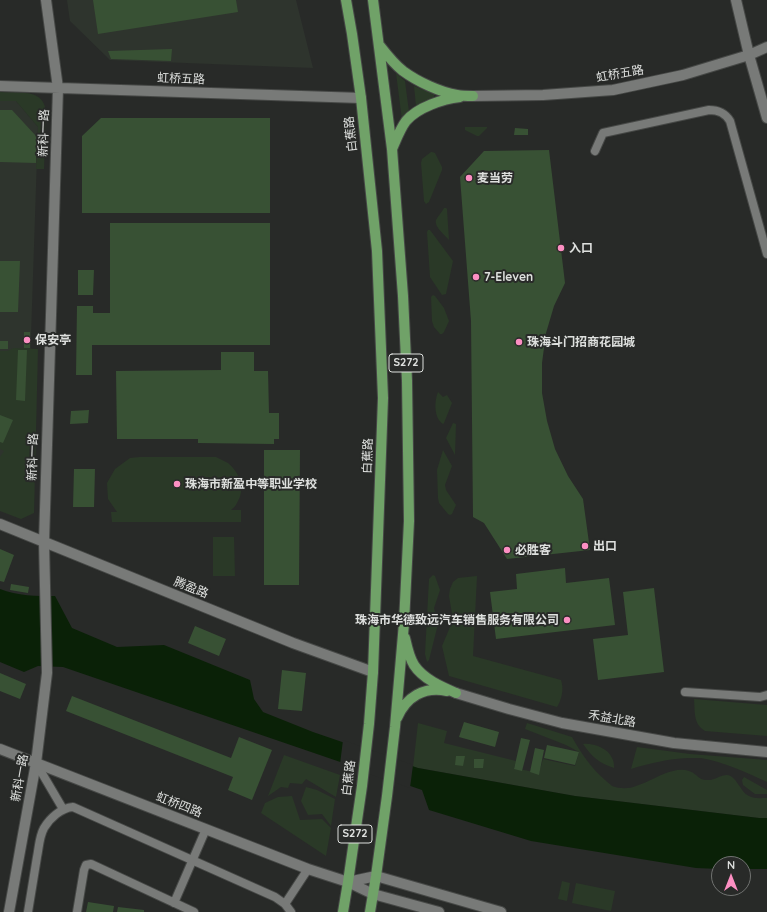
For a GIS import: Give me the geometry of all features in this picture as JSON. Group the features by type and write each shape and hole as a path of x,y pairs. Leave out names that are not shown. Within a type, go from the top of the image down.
{"main road":[{"name":"白蕉路","path":"343,912 362,786 369,724 373,672 383,398 377,251 361,98 346,0"},
{"name":"S272","path":"373,0 392,149 403,296 407,381 409,521 404,623 395,727 376,876"},
{"path":"380,46 402,71 419,81 457,95 473,96"},
{"path":"392,149 407,121 421,108 442,101 473,96"},
{"path":"404,623 408,652 415,666 422,674 432,681 443,688 456,693"},
{"path":"395,727 400,711 414,696 422,692 433,690 444,690 456,693"},
{"path":"370,912 376,876"}],"street":[{"name":"新科一路","path":"9,912 36,763 47,673 44,542 58,88 46,0"},
{"path":"736,0 749,55 767,118"},
{"name":"虹桥五路","path":"473,96 543,95 613,90 683,75 749,55 767,47"},
{"name":"虹桥五路","path":"0,86 361,98"},
{"path":"595,151 603,133 709,110 722,112 730,121 767,254"},
{"name":"腾盈路","path":"0,524 293,644 373,672"},
{"path":"685,692 760,696 767,695"},
{"name":"禾益北路","path":"456,693 509,709 577,726 674,743 767,752"},
{"name":"虹桥四路","path":"0,749 308,869 348,882 373,894 439,912"},
{"path":"36,763 63,809"},
{"path":"28,912 39,840 44,828 52,818 63,809 73,807 275,897 285,904 291,912"},
{"path":"174,903 206,829"},
{"path":"76,912 84,870 86,865 91,864 194,912"},
{"path":"285,904 308,869"},
{"path":"348,882 376,876 501,912"}],"shaded area":[{"path":"67,0 296,0 313,68 110,60 70,21"},
{"path":"396,73 405,81 409,112 402,120"},
{"path":"414,86 434,94 434,99 416,106"},
{"path":"0,92 23,92 30,94 41,99 45,105 44,169 36,169 38,127 16,101 0,101"},
{"path":"0,101 16,101 38,127 26,485 0,493"},
{"path":"465,127 487,128 479,136 477,136 465,130"},
{"path":"431,152 435,153 442,170 429,202 426,204 424,201 421,163 422,159"},
{"path":"444,208 447,209 449,240 438,228 436,223 437,218"},
{"path":"428,230 430,230 453,261 446,294 442,295 430,277"},
{"path":"433,295 444,308 449,321 442,334 440,334 434,327 432,321 431,297"},
{"path":"14,348 38,349 34,513 21,519 0,511 0,457 4,451 0,449 0,351 7,351"},
{"path":"438,392 443,397 447,395 452,403 443,424 436,414 436,400"},
{"path":"453,423 456,424 455,455 446,438"},
{"path":"443,450 452,466 445,485 446,490 456,505 452,514 450,515 439,503 438,498 437,470"},
{"path":"216,457 228,463 236,472 240,482 240,498 231,510 241,510 241,522 112,522 111,512 117,512 108,499 107,483 115,469 130,458"},
{"path":"213,537 234,537 235,576 213,576"},
{"path":"433,575 435,576 440,590 434,608 438,624 429,660 427,662 425,654 429,579"},
{"path":"477,576 473,656 561,680 562,694 557,707 449,676 442,646 453,620 449,596 450,589 453,582 458,578"},
{"path":"0,589 34,596 55,596 72,628 117,647 164,645 250,680 254,699 263,712 313,732 418,768 575,796 767,818 767,869 751,869 751,856 711,856 711,869 696,868 531,841 429,810 422,790 63,667 38,666 24,672 0,662"},
{"path":"694,699 767,705 767,736 705,731 698,725"},
{"path":"418,723 447,731 444,743 516,761 514,768 539,773 543,759 575,766 579,752 566,745 525,729 527,723 572,737 595,770 612,786 618,788 633,787 664,774 679,770 691,772 705,780 712,780 727,775 733,778 749,796 755,798 767,798 767,818 575,796 413,767"},
{"path":"583,744 596,745 607,751 613,759 614,768 596,759"},
{"path":"637,747 690,754 767,760 767,782 743,771 701,758 666,760 631,769"},
{"path":"284,755 340,775 336,797 306,779 302,784 290,783 288,788 281,787 268,796"},
{"path":"744,777 767,790 767,794 755,794 743,785 742,780"},
{"path":"306,787 317,790 335,799 331,826 322,814 308,815 301,801"},
{"path":"292,796 300,820 322,819 331,828 326,856 261,813 265,803 278,797"},
{"path":"562,881 570,883 567,901 558,899"},
{"path":"576,883 615,891 611,911 572,903"}],"pier":[{"path":"343,740 413,765 410,788 340,764"}],"building":[{"path":"93,0 236,0 238,12 98,34"},
{"path":"172,49 171,61 111,59 108,51"},
{"path":"0,110 12,110 36,136 36,163 0,162"},
{"path":"101,118 270,118 270,213 82,213 82,136"},
{"path":"515,128 528,129 528,135 514,135"},
{"path":"549,150 565,283 554,306 546,333 542,363 542,393 547,421 555,449 568,476 583,499 590,550 507,559 484,523 473,517 471,321 460,177 484,151"},
{"path":"110,223 270,223 270,345 92,345 92,375 76,375 77,306 93,306 93,313 110,313"},
{"path":"0,261 20,261 18,312 0,312"},
{"path":"78,270 94,270 93,295 78,295"},
{"name":"保安亭","path":"24,332 30,332 30,348 24,348"},
{"path":"0,341 8,341 8,349 0,349"},
{"path":"18,350 27,350 25,401 16,400"},
{"path":"221,352 254,352 254,371 268,371 269,413 279,413 279,439 274,439 274,444 198,443 198,439 117,439 116,371 221,370"},
{"path":"89,410 88,423 70,424 71,411"},
{"path":"0,415 13,420 3,443 0,442"},
{"path":"264,450 300,450 299,585 264,585"},
{"path":"74,469 95,469 94,507 73,507"},
{"path":"0,549 14,555 4,582 0,581"},
{"path":"565,568 566,583 609,578 615,625 496,639 490,592 517,589 516,574"},
{"path":"11,584 29,587 28,593 10,590"},
{"path":"654,588 664,672 598,680 593,639 628,635 623,592"},
{"path":"195,626 226,639 219,656 188,643"},
{"path":"282,670 306,673 302,711 278,709"},
{"path":"0,673 26,684 20,699 0,691"},
{"path":"72,696 231,758 239,737 272,750 252,800 228,790 233,777 66,711"},
{"path":"464,722 499,732 495,747 459,737"},
{"path":"521,738 530,740 522,771 514,769"},
{"path":"547,745 579,752 575,765 544,758"},
{"path":"535,748 544,750 539,775 530,772"},
{"path":"456,756 465,756 463,766 455,765"},
{"path":"474,759 484,759 483,768 474,768"},
{"path":"88,902 114,906 113,912 86,912"},
{"path":"118,907 144,910 144,912 117,912"}],"place":[{"name":"麦当劳","path":"469,178"},
{"name":"入口","path":"561,248"},
{"name":"7-Eleven","path":"476,277"},
{"name":"保安亭","path":"27,340"},
{"name":"珠海斗门招商花园城","path":"519,342"},
{"name":"珠海市新盈中等职业学校","path":"177,484"},
{"name":"出口","path":"585,546"},
{"name":"必胜客","path":"507,550"},
{"name":"珠海市华德致远汽车销售服务有限公司","path":"567,620"}]}
